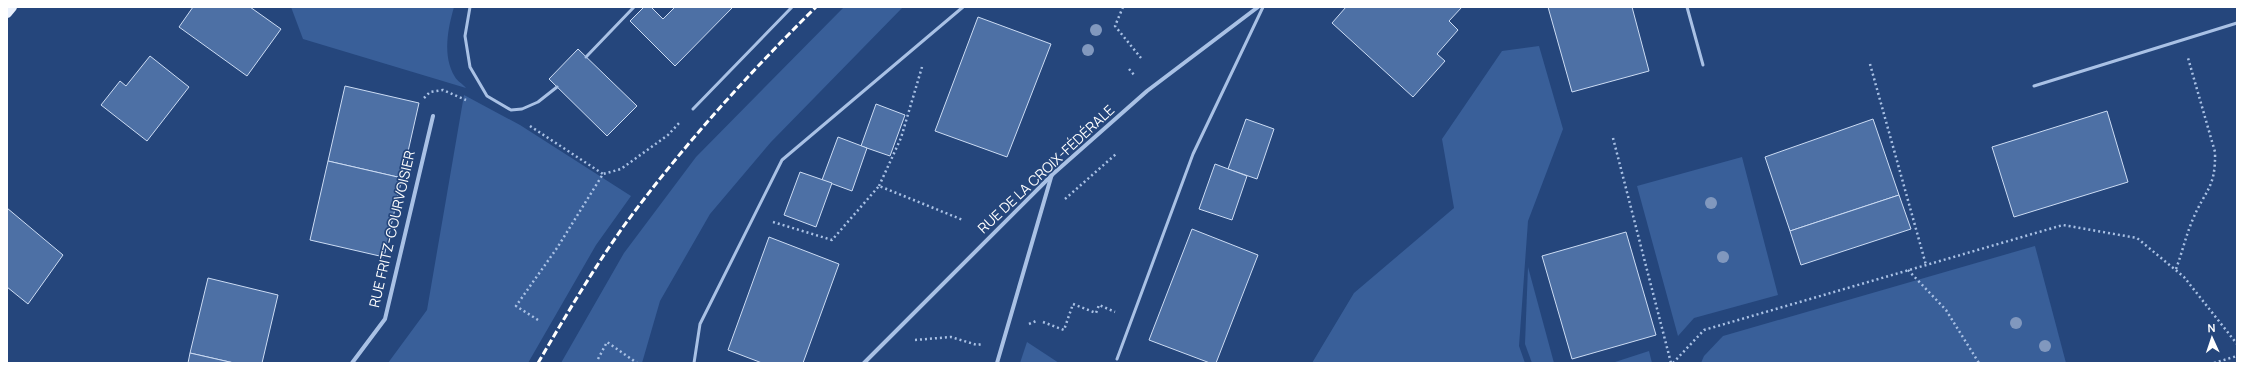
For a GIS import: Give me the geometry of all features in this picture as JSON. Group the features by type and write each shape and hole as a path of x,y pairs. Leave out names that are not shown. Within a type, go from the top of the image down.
{"main road":[{"path":"7,13 12,7"}],"street":[{"name":"RUE DE LA CROIX-FÉDÉRALE","path":"864,363 1052,174 1147,91 1258,7"},
{"name":"RUE FRITZ-COURVOISIER","path":"352,363 385,319 433,116"},
{"path":"997,363 1052,174"}],"lane":[{"path":"470,7 465,36 470,67 487,96 511,110 522,109 538,102 557,87"},
{"path":"586,57 634,7"},
{"path":"693,109 792,7"},
{"path":"694,363 700,324 782,160 963,7"},
{"path":"1117,359 1193,154 1264,7"},
{"path":"1688,7 1703,65"},
{"path":"2034,86 2237,23"}],"path":[{"path":"1122,7 1115,26 1141,58"},
{"path":"754,216 832,240 879,186 901,138 932,34"},
{"path":"2176,270 2193,218 2214,180 2216,168 2216,152 2183,40"},
{"path":"1870,64 1926,265"},
{"path":"433,116 423,105 423,100 430,92 443,90 472,102"},
{"path":"538,320 516,306 557,248 603,174 621,169 646,152 668,135 693,109"},
{"path":"511,110 534,129 603,174"},
{"path":"1613,138 1672,363"},
{"path":"879,186 963,220"},
{"path":"1672,363 1704,330 2063,225 2137,238 2184,277 2237,344"},
{"path":"1908,270 1946,310 1979,363"},
{"path":"1043,322 1064,330 1073,304 1096,313 1099,305 1115,311"},
{"path":"915,340 951,337 977,345"},
{"path":"598,359 607,342 636,363"},
{"path":"2214,363 2237,356"}],"shaded area":[{"path":"291,7 454,7 448,33 447,51 451,69 455,77 466,88 303,39"},
{"path":"844,7 903,7 771,142 710,214 660,301 642,363 561,363 624,253 696,157"},
{"path":"1539,46 1563,129 1528,221 1519,346 1525,363 1312,363 1354,293 1454,208 1442,139 1502,51"},
{"path":"464,95 520,125 631,196 596,245 528,363 388,363 427,310"},
{"path":"1742,157 1778,295 1694,318 1678,336 1637,186"},
{"path":"2035,246 2066,363 1701,363 1704,356 1723,336"},
{"path":"1528,267 1554,363 1532,363 1525,344"},
{"path":"1027,342 1059,363 1020,363"},
{"path":"1649,351 1652,363 1612,363"}],"building":[{"path":"193,7 250,7 281,29 247,76 179,27"},
{"path":"644,7 651,7 663,19 675,7 733,7 675,66 630,21"},
{"path":"1346,7 1462,7 1449,21 1458,30 1437,54 1445,61 1413,97 1332,23"},
{"path":"1548,7 1632,7 1649,71 1572,92"},
{"path":"978,17 1051,44 1007,157 935,131"},
{"path":"578,49 637,106 607,136 549,79"},
{"path":"150,56 189,87 147,141 101,105 120,81 126,86"},
{"path":"345,86 419,103 402,178 328,161"},
{"path":"876,104 905,115 890,156 861,146"},
{"path":"2107,111 2128,182 2014,217 1992,147"},
{"path":"1246,119 1274,129 1257,179 1228,169"},
{"path":"1873,119 1899,195 1790,231 1765,157"},
{"path":"838,137 867,148 852,191 822,180"},
{"path":"328,161 402,178 384,257 310,240"},
{"path":"1215,164 1247,176 1232,220 1199,209"},
{"path":"800,172 832,183 816,227 784,215"},
{"path":"1899,195 1911,229 1801,265 1790,231"},
{"path":"7,208 63,255 28,304 7,287"},
{"path":"1192,229 1258,255 1216,363 1210,363 1149,340"},
{"path":"1626,232 1656,335 1572,359 1542,256"},
{"path":"769,237 839,264 803,363 762,363 728,350"},
{"path":"208,278 278,295 262,363 234,363 190,353"},
{"path":"190,353 234,363 188,363"}],"railway":[{"path":"538,363 600,260 645,198 691,141 739,86 816,7"}]}
